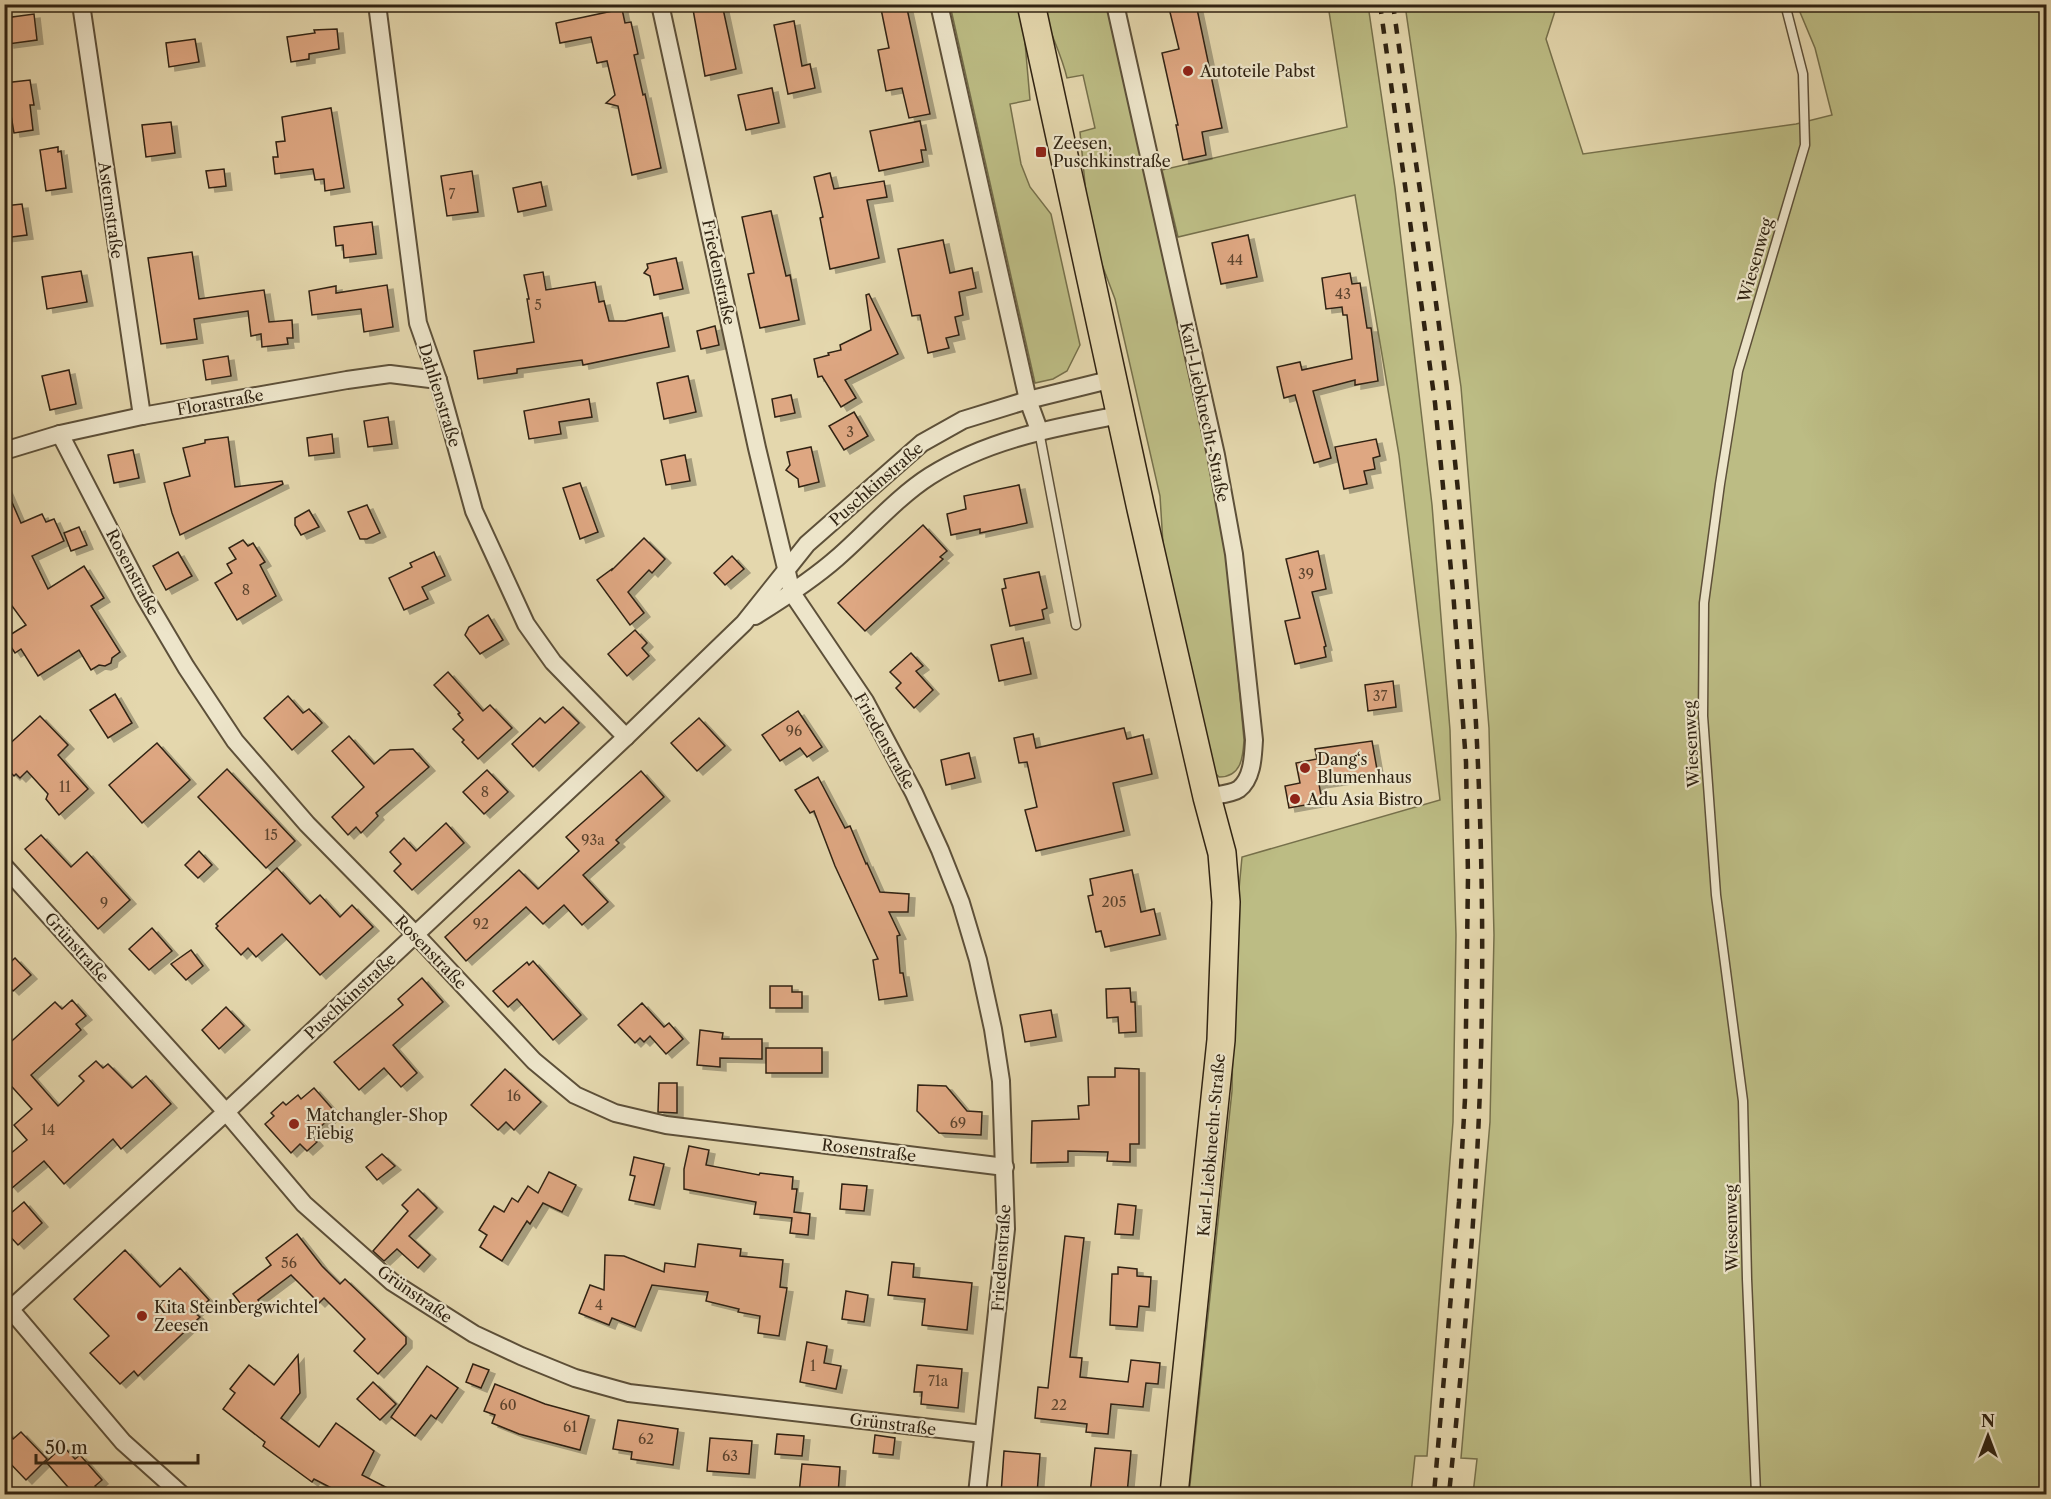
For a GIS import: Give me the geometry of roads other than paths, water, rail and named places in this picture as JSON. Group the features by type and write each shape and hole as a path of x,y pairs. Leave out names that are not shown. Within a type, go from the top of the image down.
{"main road":[{"name":"Karl-Liebknecht-Straße","path":"1031,4 1120,415 1207,797 1222,853 1226,902 1221,1040 1174,1494"}],"street":[{"name":"Asternstraße","path":"81,4 142,416"},
{"name":"Dahlienstraße","path":"377,4 418,323 438,380 474,511 526,624 553,662 626,737"},
{"name":"Friedenstraße","path":"660,4 757,448 792,593 865,701 914,793 961,903 978,960 993,1029 1001,1081 1006,1229 977,1494"},
{"path":"939,4 1028,400 1039,430"},
{"name":"Karl-Liebknecht-Straße","path":"1115,4 1216,455 1234,554 1254,740 1253,759 1249,776 1239,789 1207,797"},
{"name":"Florastraße","path":"4,451 60,434 142,416 390,374 438,380"},
{"name":"Puschkinstraße","path":"7,1309 226,1112 626,737 744,623 807,544 922,443 963,420 1028,400 1113,379"},
{"name":"Puschkinstraße","path":"744,623 792,593 838,558 928,477 972,453 1039,430 1120,415"},
{"name":"Rosenstraße","path":"60,434 144,596 186,667 235,741 307,824 416,934 534,1061 575,1095 615,1113 666,1125 1005,1167"},
{"name":"Grünstraße","path":"4,866 226,1112 304,1204 392,1282 474,1334 575,1378 629,1393 983,1434"},
{"path":"7,1309 123,1442 181,1494"}],"lane":[{"name":"Wiesenweg","path":"1756,1494 1747,1279 1743,1101 1716,895 1703,716 1704,603 1738,371 1805,145 1803,74 1785,4"},
{"path":"1039,430 1076,625"}],"railway":[{"path":"1380,4 1435,403 1466,762 1468,876 1465,1099 1459,1202 1434,1494"},
{"path":"1393,4 1429,251 1456,473 1474,695 1481,844 1482,992 1476,1181 1467,1307 1449,1494"}],"place":[{"name":"Autoteile Pabst","path":"1188,71"},
{"name":"Zeesen, Puschkinstraße","path":"1041,152"},
{"name":"Dang‘s Blumenhaus","path":"1305,768"},
{"name":"Adu Asia Bistro","path":"1295,799"},
{"name":"Matchangler-Shop Fiebig","path":"294,1124"},
{"name":"Kita Steinbergwichtel Zeesen","path":"142,1316"}]}
